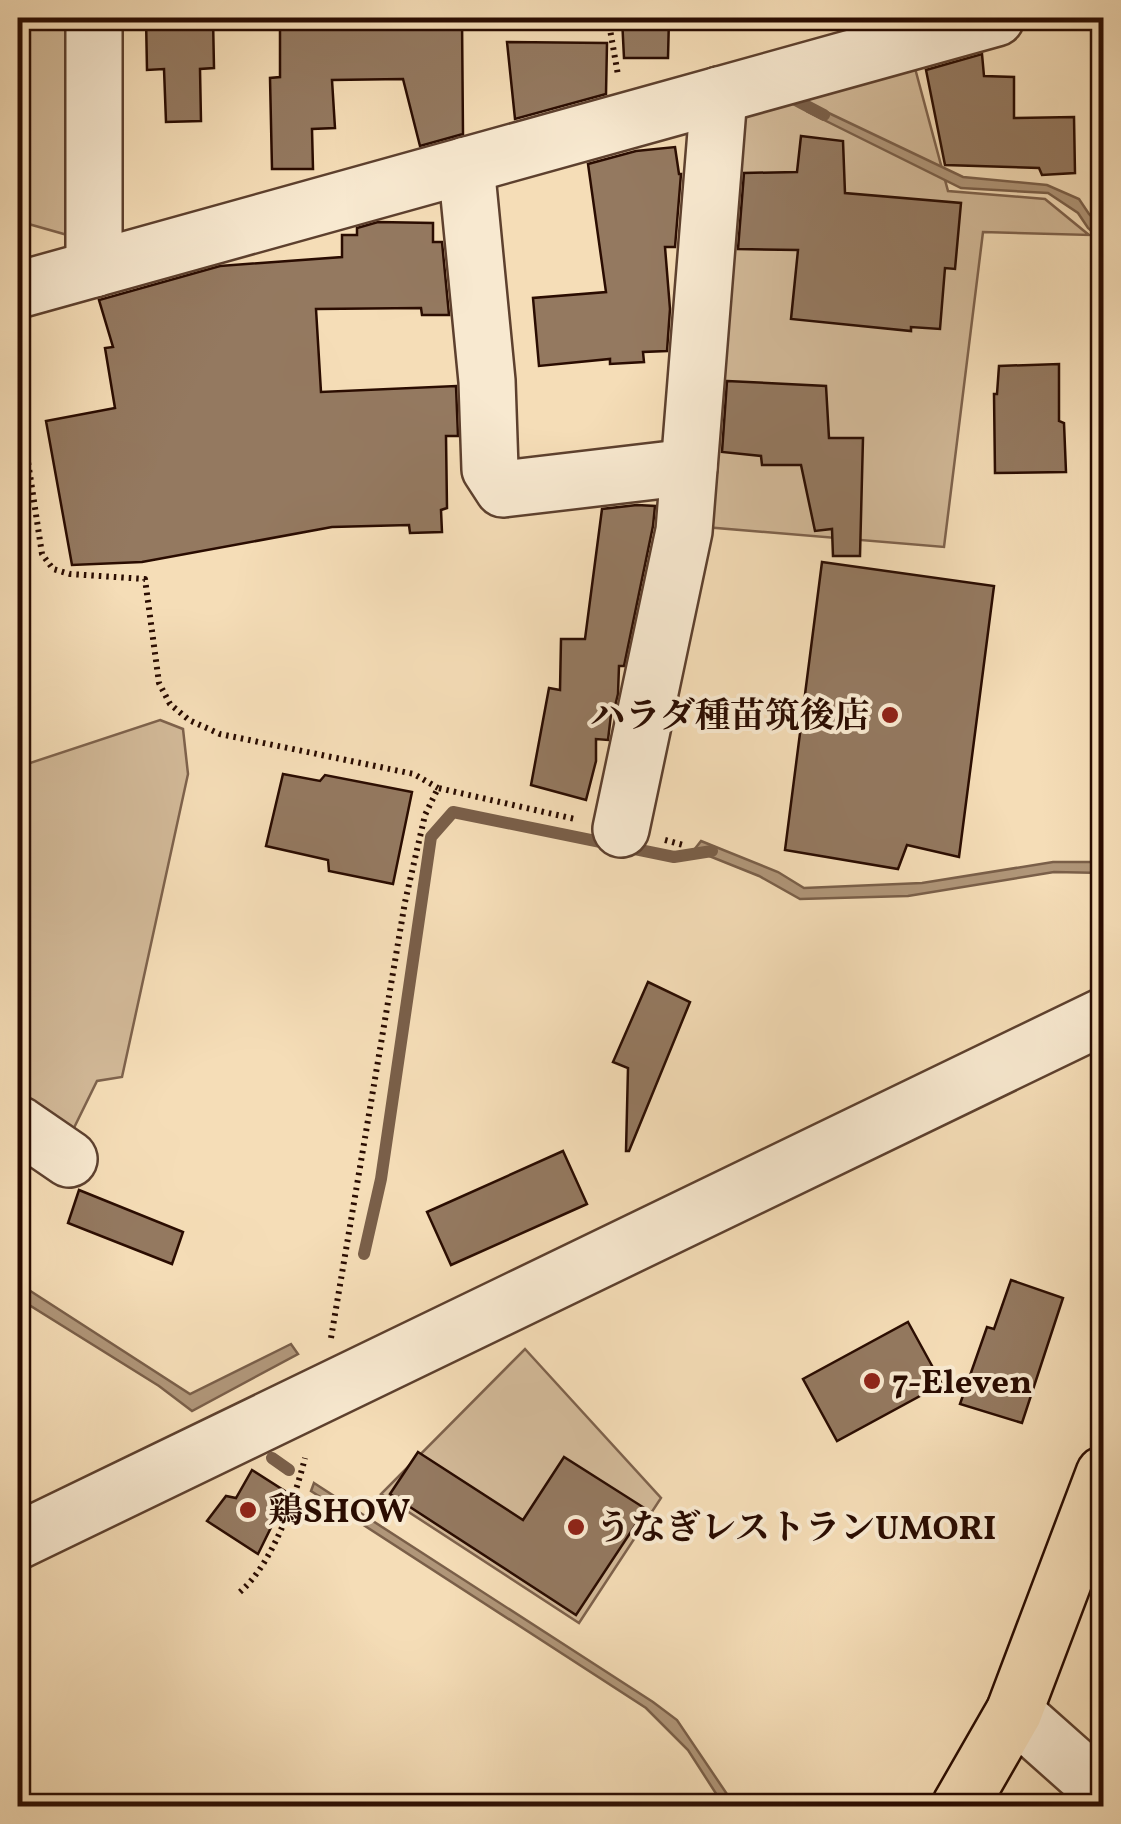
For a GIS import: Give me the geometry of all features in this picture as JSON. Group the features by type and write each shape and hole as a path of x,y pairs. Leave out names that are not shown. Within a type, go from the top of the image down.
{"main road":[{"path":"960,1806 1014,1712 1104,1474"}],"street":[{"path":"94,18 94,269"},
{"path":"18,290 719,95 898,30 996,18"},
{"path":"622,829 684,531 719,95"},
{"path":"466,165 487,381 490,468 503,488 689,466"},
{"path":"18,1542 1104,1016"},
{"path":"18,1124 68,1158"},
{"path":"1014,1712 1104,1792"}],"path":[{"path":"18,396 42,554 53,569 70,574 145,580 159,683 170,704 188,720 220,734 414,774 438,788 622,829"},
{"path":"240,1592 256,1578 296,1495 320,1397 405,902 426,814 438,788"}],"shaded area":[{"path":"18,18 85,18 85,240 18,221"},
{"path":"912,57 948,191 1045,199 1089,235 983,232 944,547 693,526 728,108"},
{"path":"814,106 963,177 1047,185 1079,199 1103,228 1103,241 1078,213 1048,193 961,188 808,112"},
{"path":"160,720 183,729 188,774 122,1077 97,1081 69,1138 18,1105 18,767"},
{"path":"701,841 778,872 804,888 922,883 1053,862 1103,862 1103,873 1054,872 908,896 800,899 759,876 694,850"},
{"path":"18,1283 190,1394 291,1344 298,1354 192,1411 18,1298"},
{"path":"525,1349 661,1498 579,1623 381,1494"},
{"path":"314,1483 677,1720 735,1806 724,1806 688,1750 646,1708 311,1491"}],"building":[{"path":"146,18 213,18 214,68 200,69 201,121 166,122 164,69 147,70"},
{"path":"462,18 463,134 420,146 403,79 332,80 335,128 312,129 313,169 272,169 270,78 280,77 280,25 289,26 289,21"},
{"path":"622,18 669,18 668,58 624,58"},
{"path":"507,42 607,43 606,94 515,119"},
{"path":"982,54 984,76 1014,77 1014,118 1074,117 1075,173 1042,175 1039,168 945,165 926,70"},
{"path":"801,136 843,141 845,193 961,203 955,269 945,268 940,329 911,327 911,331 791,319 798,250 738,249 744,173 797,172"},
{"path":"675,147 681,174 675,247 665,247 670,309 667,351 643,352 644,362 610,364 610,359 539,366 533,298 606,292 588,164 636,151"},
{"path":"378,222 433,223 433,242 442,242 449,315 422,315 421,308 316,309 321,392 456,386 458,436 446,436 447,508 441,510 442,532 410,533 409,525 332,527 142,562 72,565 46,421 115,408 105,348 113,347 99,300 220,266 342,257 342,235 357,235 357,228"},
{"path":"1059,364 1059,421 1064,423 1066,472 995,473 994,394 999,366"},
{"path":"727,381 826,386 829,438 863,438 860,556 833,556 832,529 815,531 801,465 762,465 761,456 722,452"},
{"path":"655,506 653,526 624,666 619,666 618,694 612,706 608,740 596,739 596,761 586,800 531,785 549,688 560,690 561,639 585,639 602,509"},
{"name":"ハラダ種苗筑後店","path":"822,562 994,586 959,857 907,845 898,869 785,850"},
{"path":"283,774 320,781 325,775 412,792 393,884 329,871 328,860 266,846"},
{"path":"648,982 690,1002 626,1151 628,1068 613,1062"},
{"path":"563,1151 587,1204 451,1265 427,1212"},
{"path":"79,1190 183,1232 172,1264 68,1223"},
{"path":"1011,1280 1063,1298 1022,1423 960,1404 987,1327 994,1329"},
{"name":"7-Eleven","path":"908,1322 942,1384 837,1441 803,1379"},
{"name":"うなぎレストランUMORI","path":"418,1452 523,1520 564,1457 646,1509 576,1615 390,1494"},
{"name":"鶏SHOW","path":"252,1470 288,1493 258,1554 207,1521 226,1496 236,1498"}],"waterway":[{"path":"784,94 824,115"},
{"path":"364,1254 381,1179 431,837 453,812 674,857 712,851"},
{"path":"272,1458 289,1470"}],"place":[{"name":"ハラダ種苗筑後店","path":"890,715"},
{"name":"7-Eleven","path":"872,1381"},
{"name":"鶏SHOW","path":"248,1510"},
{"name":"うなぎレストランUMORI","path":"576,1527"}]}
